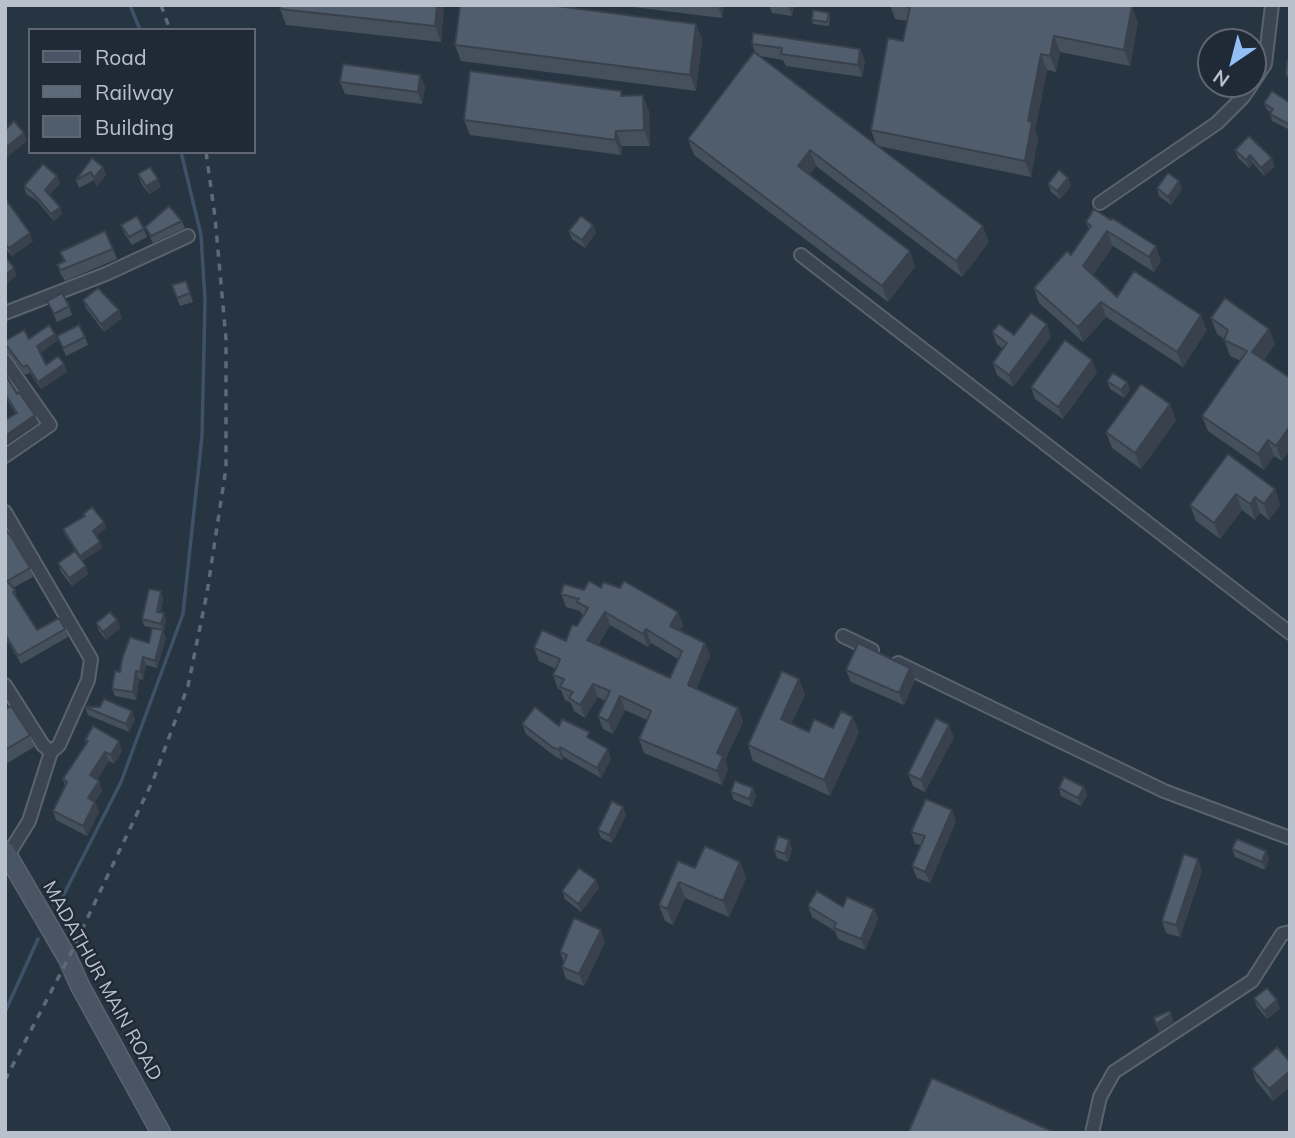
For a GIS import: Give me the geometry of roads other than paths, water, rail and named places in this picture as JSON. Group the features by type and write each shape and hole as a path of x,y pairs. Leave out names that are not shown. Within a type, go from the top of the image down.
{"street":[{"path":"1267,47 1272,5"},
{"path":"1101,203 1217,123 1242,98"},
{"path":"5,313 106,274 188,236"},
{"path":"801,255 1290,633"},
{"path":"5,361 51,425 5,456"},
{"path":"5,512 91,659 88,680 59,744 51,752 29,821 7,853"},
{"path":"843,636 1164,791 1290,838"},
{"path":"5,685 43,745 51,752"},
{"name":"MADATHUR MAIN ROAD","path":"7,853 68,959 80,986 161,1133"},
{"path":"1093,1133 1100,1097 1114,1072 1252,981 1282,934 1290,932"}],"waterway":[{"path":"130,5 139,28"},
{"path":"58,906 121,782 183,614 202,436 205,300 201,235 181,154"},
{"path":"5,1012 38,939"}],"railway":[{"path":"161,5 169,28"},
{"path":"5,1080 68,959 154,778 188,686 207,593 226,468 226,339 206,154"}]}
